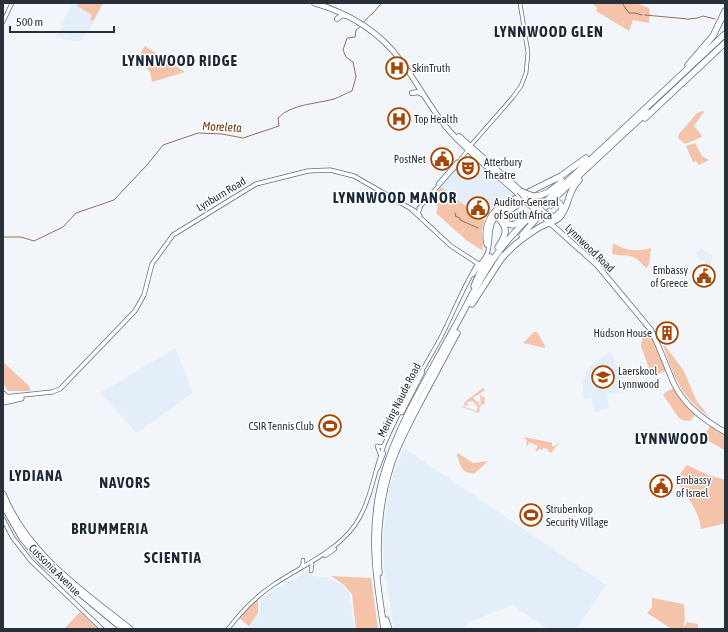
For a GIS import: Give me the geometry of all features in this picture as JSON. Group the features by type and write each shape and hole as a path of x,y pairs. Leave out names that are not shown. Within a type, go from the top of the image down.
{"highway":[{"path":"684,68 711,39 725,11"},
{"path":"530,201 551,194 684,68 725,34"},
{"path":"389,629 384,619 375,565 374,545 382,480 389,457 403,426 487,267 513,234 530,201 725,34"},
{"path":"383,629 384,619 378,549 382,504 388,476 402,437 493,266 506,247 524,227 725,39"},
{"path":"502,258 524,237 545,224 552,222 564,211 569,195 574,186 704,62 724,45"},
{"path":"487,244 487,226 492,215 497,210 503,205 570,171 603,144"},
{"path":"516,206 507,211 505,215 506,221 510,225 520,223 555,187 585,161"},
{"path":"559,195 596,165"},
{"path":"530,201 555,187"},
{"path":"518,190 530,201"},
{"path":"472,304 502,258 536,219 555,202 561,204 562,209 557,216 553,217 545,215"},
{"path":"444,348 481,270 505,235 506,231 504,224 497,216"},
{"path":"4,398 21,398"},
{"path":"3,494 18,525 39,552 59,572 130,629"},
{"path":"3,505 22,538 42,562 123,629"}],"main road":[{"name":"Lynnwood Road","path":"314,3 336,10 360,21"},
{"name":"Lynnwood Road","path":"322,3 341,10 360,21 397,51 442,118 469,148 530,201 618,285 653,329 660,343 672,376"},
{"path":"337,19 344,15 352,18"},
{"name":"Lynnwood Road","path":"370,28 395,53 445,126 503,180 518,190"},
{"path":"412,93 418,92 424,96"},
{"name":"Lynburn Road","path":"90,358 137,309 144,295 152,264 172,237 203,216 256,184 308,172 330,170 354,176 416,211"},
{"path":"497,216 504,211 530,201"},
{"path":"497,216 504,209 530,201"},
{"path":"416,211 420,217"},
{"path":"416,211 420,217 451,246 479,264"},
{"name":"Meiring Naude Road","path":"479,264 484,256 489,228 497,216"},
{"name":"Meiring Naude Road","path":"479,264 488,251 492,224 497,216"},
{"name":"Lynnwood Road","path":"596,264 651,330 678,390 694,410 710,423 725,430"},
{"path":"4,398 35,395 39,396 56,391 90,358"},
{"path":"21,398 53,394 60,390 90,358"},
{"path":"4,398 56,391"},
{"name":"Cussonia Avenue","path":"3,518 13,538 30,560 102,629"}],"street":[{"path":"3,17 11,3"},
{"path":"3,22 11,3"},
{"path":"416,211 455,167 521,86 526,73 528,48 520,3"},
{"name":"Meiring Naude Road","path":"228,629 249,603 268,589 331,549 354,526 362,514 369,498 384,445 448,322 463,289 479,264"},
{"name":"Meiring Naude Road","path":"268,589 330,552 341,543 355,527 371,495 378,468 391,435 450,323 464,291 479,264"},
{"path":"380,456 380,450 377,446 382,447 384,445"},
{"path":"300,568 303,564 303,560"},
{"path":"311,571 312,564"}],"shaded area":[{"path":"72,3 104,3 90,29 81,40 77,41 56,38"},
{"path":"79,3 103,3 93,21 90,20 92,15 77,6"},
{"path":"592,3 637,3 649,8 649,23 633,20 629,31 596,11 597,8"},
{"path":"145,46 185,72 152,82 150,72 137,58"},
{"path":"704,111 694,126 702,137 685,144 678,138 679,134 697,113"},
{"path":"695,143 702,156 709,160 699,165 696,161 693,162 686,146"},
{"path":"469,154 515,196 494,210 485,221 441,187"},
{"path":"441,187 485,221 482,230 483,251 466,240 436,213 438,206 431,200"},
{"path":"613,243 622,248 631,250 651,248 649,265 646,268 633,257 612,254"},
{"path":"702,248 705,252 713,254 709,268 705,267 705,261 699,259 695,253"},
{"path":"650,330 668,370 655,375 650,371 641,346 645,335"},
{"path":"534,332 537,332 545,348 523,343"},
{"path":"663,345 684,371 696,400 710,418 692,402 680,386"},
{"path":"175,348 193,393 137,433 100,393"},
{"name":"Laerskool Lynnwood","path":"611,351 628,392 607,394 609,408 595,412 591,398 584,400 582,381 589,367"},
{"path":"3,362 29,386 30,391 8,391 3,383"},
{"path":"483,388 485,390 473,397 476,402 478,401 479,403 477,404 479,405 481,403 480,395 485,398 484,405 482,404 479,408 479,413 462,407 476,411 478,407 473,401 467,402 468,406 463,405 467,400"},
{"path":"674,388 686,405 696,414 690,421 679,418 663,395"},
{"path":"710,426 725,434 725,450 704,439 704,436"},
{"path":"524,437 551,442 552,446 554,447 559,443 551,453 548,449 543,448 542,450 539,449 535,451 538,446 529,442 528,446"},
{"path":"404,448 606,585 576,629 548,629 512,605 468,623 464,629 394,629 384,568 383,533 389,491 396,467"},
{"path":"458,453 473,463 488,461 475,473 467,472 464,471 461,466 457,455"},
{"path":"687,465 706,474 725,480 725,522 723,524 701,529 695,509 675,480"},
{"path":"308,571 313,576 329,578 346,589 348,588 355,629 247,629 259,614 260,600"},
{"path":"331,576 371,578 378,629 356,629 352,594 344,585"},
{"path":"258,598 258,613 249,626 239,618 251,601"},
{"path":"652,598 684,604 685,621 683,625 685,626 687,622 698,624 698,629 672,629 647,613 652,607"},
{"path":"80,612 98,629 64,629"}],"waterway":[{"name":"Moreleta","path":"362,24 382,3"},
{"path":"622,3 629,13 642,15"},
{"path":"645,15 688,19 703,16 715,19"},
{"name":"Moreleta","path":"3,237 21,237 34,241 63,227 76,213 114,200 147,165 163,145 198,133 222,134 243,138 279,126 278,118 283,113 304,105 334,99 352,91 356,77 353,62 346,57 343,50 347,38 355,37 356,30 361,26"},
{"path":"455,213 455,216 460,218 460,220 478,228"}],"place":[{"name":"SkinTruth","path":"397,68"},
{"name":"Top Health","path":"399,119"},
{"name":"PostNet","path":"442,159"},
{"name":"Atterbury Theatre","path":"468,168"},
{"name":"Auditor-General of South Africa","path":"478,208"},
{"name":"Embassy of Greece","path":"704,276"},
{"name":"Hudson House","path":"667,333"},
{"name":"Laerskool Lynnwood","path":"603,377"},
{"name":"CSIR Tennis Club","path":"330,426"},
{"name":"Embassy of Israel","path":"661,486"},
{"name":"Strubenkop Security Village","path":"531,515"}],"district":[{"name":"LYNNWOOD GLEN","path":"549,31"},
{"name":"LYNNWOOD RIDGE","path":"180,60"},
{"name":"LYNNWOOD MANOR","path":"395,197"},
{"name":"LYNNWOOD","path":"672,438"},
{"name":"LYDIANA","path":"36,475"},
{"name":"NAVORS","path":"125,482"},
{"name":"BRUMMERIA","path":"110,528"},
{"name":"SCIENTIA","path":"173,557"}]}
